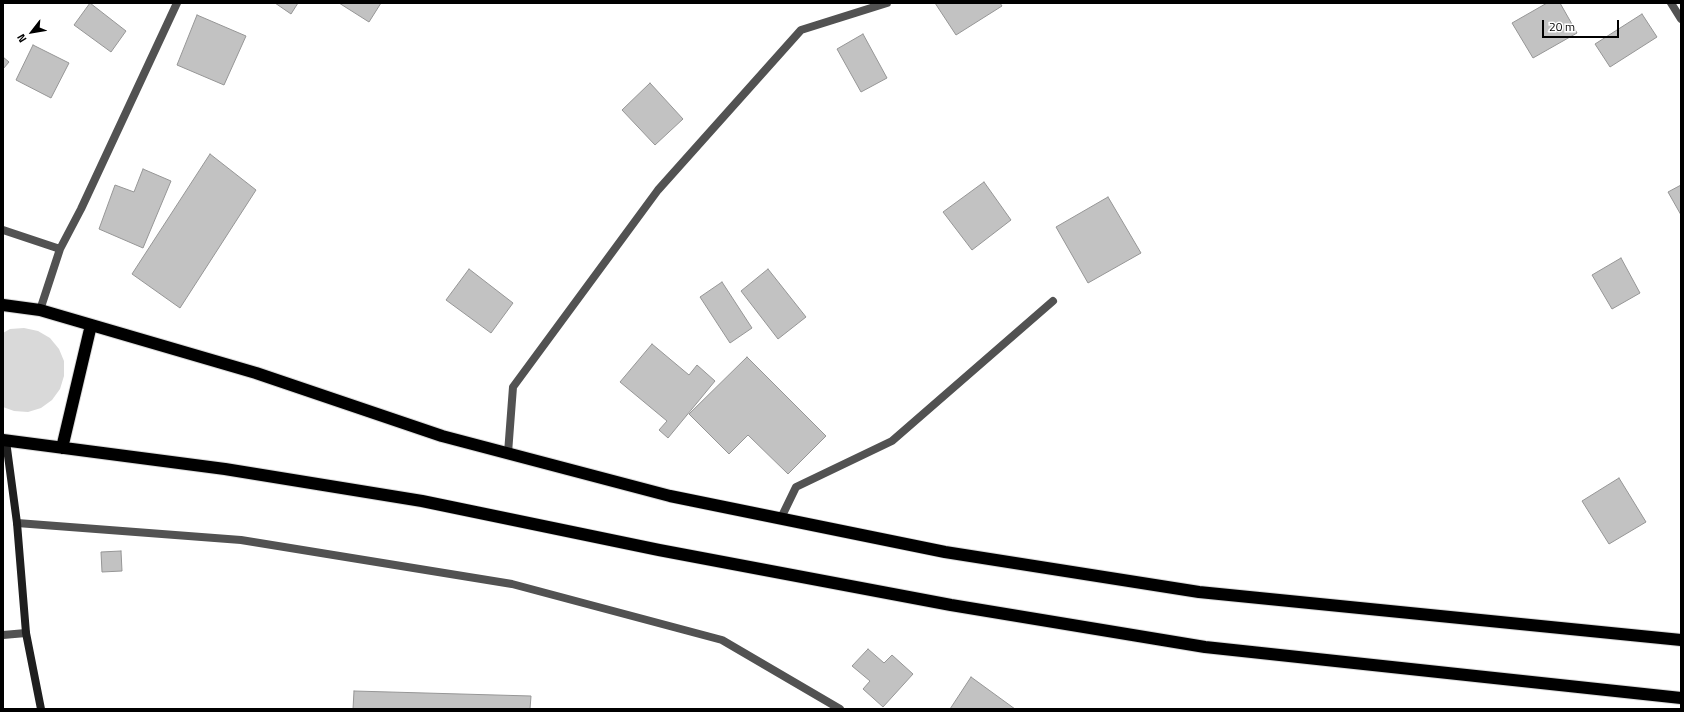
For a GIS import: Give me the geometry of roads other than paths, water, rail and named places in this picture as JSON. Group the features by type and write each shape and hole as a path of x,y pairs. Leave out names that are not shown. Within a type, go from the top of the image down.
{"highway":[{"path":"3,305 40,310 256,373 442,436 670,496 945,552 1199,592 1681,640"},
{"path":"62,448 91,325"},
{"path":"5,441 225,469 422,501 658,550 951,605 1205,646 1681,698"}],"street":[{"path":"40,310 60,249 81,210 177,3"},
{"path":"508,453 513,387 658,190 801,30 887,3"},
{"path":"1671,3 1681,19"},
{"path":"3,230 60,249"},
{"path":"781,518 796,487 892,440 1053,301"},
{"path":"5,441 17,523 26,633 41,709"},
{"path":"17,523 241,540 512,584 722,640 840,709"},
{"path":"3,635 26,633"}]}
